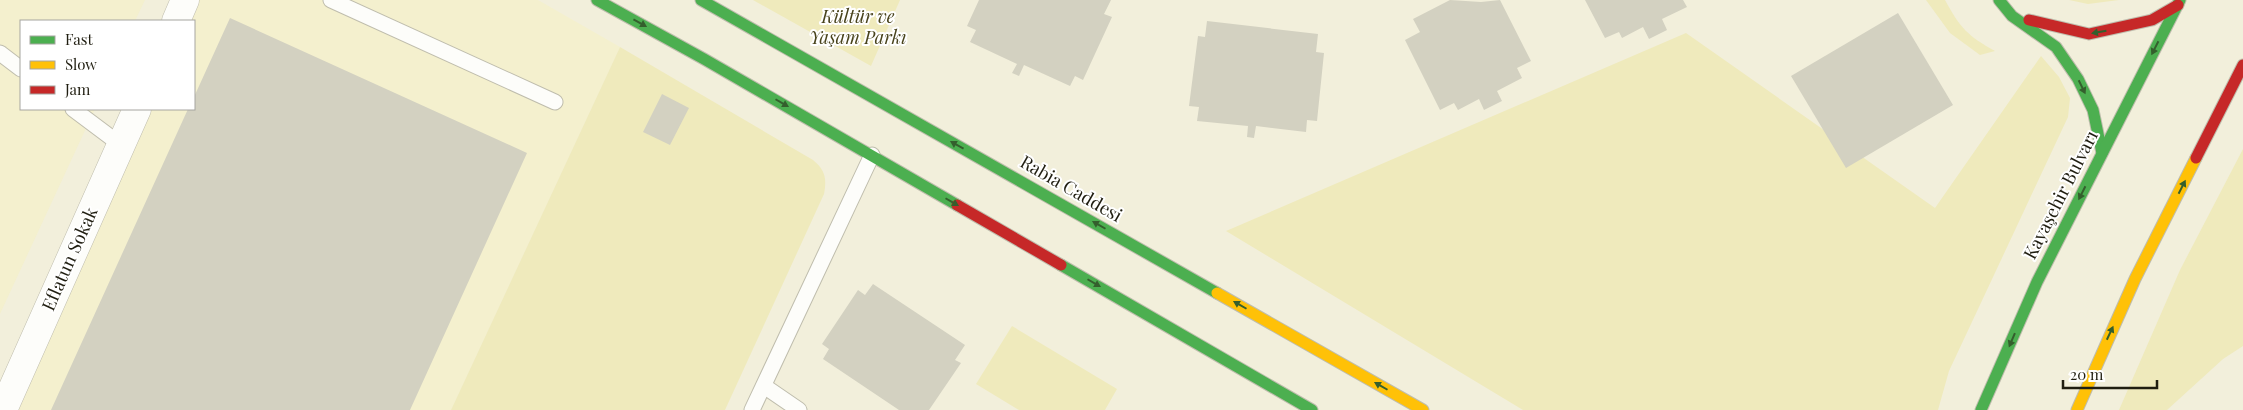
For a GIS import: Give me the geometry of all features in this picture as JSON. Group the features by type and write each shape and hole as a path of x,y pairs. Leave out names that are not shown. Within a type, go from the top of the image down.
{"street":[{"path":"176,20 185,0"},
{"path":"597,0 872,155 1312,410"},
{"name":"Rabia Caddesi","path":"701,0 1423,410"},
{"path":"1999,0 2012,16 2056,47 2078,79 2092,110 2102,153"},
{"path":"2012,16 2089,34 2152,20 2179,3"},
{"name":"Kayaşehir Bulvarı","path":"1981,410 2037,282 2179,3"},
{"path":"2077,410 2092,373 2144,262 2243,65"},
{"name":"Eflatun Sokak","path":"3,410 137,110"}],"lane":[{"path":"331,0 555,102"},
{"path":"0,53 20,68"},
{"path":"74,110 121,145"},
{"path":"752,410 872,155"},
{"path":"764,386 799,410"}],"shaded area":[{"path":"0,0 145,0 135,20 20,20 20,110 95,110 0,314"},
{"path":"198,0 538,0 620,47 451,410 18,410 150,110 195,110 195,20 189,20"}],"green space":[{"name":"Kültür ve Yaşam Parkı","path":"753,0 900,0 871,66"},
{"path":"1926,0 1945,0 1955,18 1971,36 1995,51 1980,55 1950,33"},
{"path":"2069,0 2119,0 2088,4"},
{"path":"1686,33 1935,208 2041,56 2059,77 2070,98 2068,117 1949,371 1938,410 1523,410 1226,231"},
{"path":"620,47 813,160 823,171 824,194 725,410 451,410"},
{"path":"2243,149 2243,346 2223,359 2167,410 2119,410 2180,270"},
{"path":"1012,326 1117,389 1105,410 1019,410 976,384"}],"building":[{"path":"979,0 1111,0 1104,14 1112,17 1083,80 1075,76 1070,86 1024,65 1019,76 1012,73 1017,64 970,42 976,30 967,26"},
{"path":"1450,0 1481,2 1500,0 1531,61 1517,68 1522,78 1497,91 1502,101 1484,110 1479,99 1458,110 1454,103 1440,110 1405,40 1420,32 1413,19"},
{"path":"1585,0 1683,0 1687,7 1662,19 1667,30 1649,39 1643,27 1622,38 1619,32 1605,38"},
{"path":"1898,13 1953,105 1846,168 1791,76"},
{"path":"230,18 527,153 410,410 51,410 188,110 195,110 195,95"},
{"path":"1207,21 1318,34 1316,52 1324,53 1317,121 1307,120 1306,132 1256,126 1254,138 1247,137 1248,126 1197,121 1199,107 1189,106 1198,36 1205,37"},
{"path":"662,94 689,108 670,145 643,132"},
{"path":"873,284 965,345 955,360 961,363 929,410 899,410 823,359 829,349 822,344 858,290 865,295"}],"traffic: fast":[{"path":"597,0 704,59 957,205"},
{"path":"701,0 1217,293"},
{"path":"1999,0 2012,16 2056,47 2078,79 2093,110 2102,153"},
{"path":"1981,410 2037,282 2180,0"},
{"path":"1061,265 1312,410"}],"traffic: slow":[{"path":"2077,410 2135,279 2196,158"},
{"path":"1217,293 1423,410"}],"traffic: jam":[{"path":"2029,20 2089,34 2152,20 2178,5"},
{"path":"2196,158 2243,65"},
{"path":"957,205 1061,265"}]}
